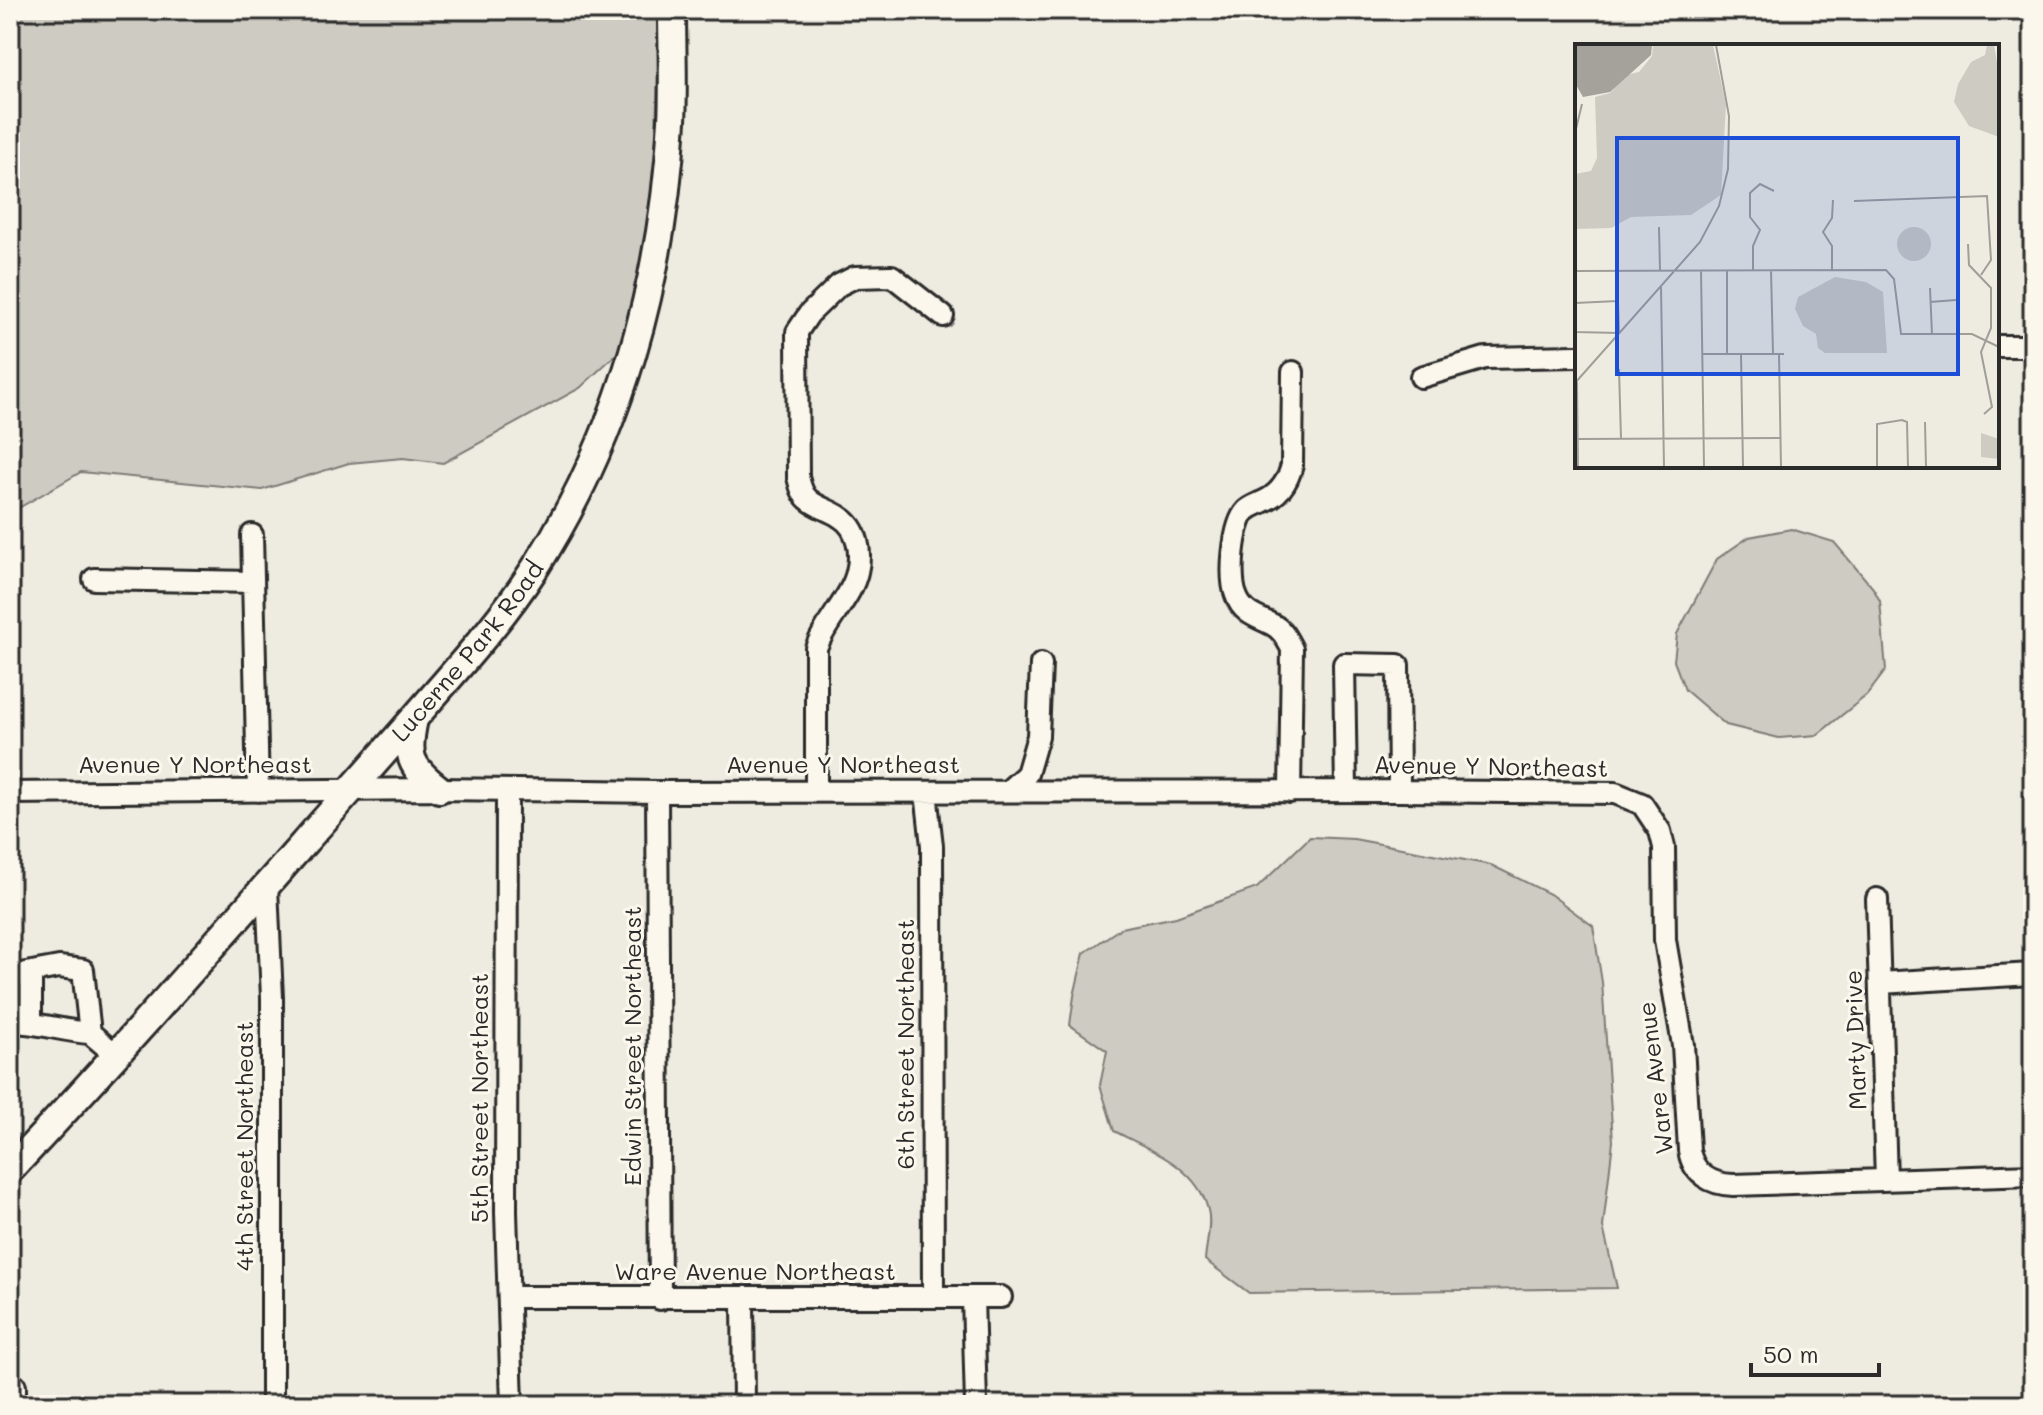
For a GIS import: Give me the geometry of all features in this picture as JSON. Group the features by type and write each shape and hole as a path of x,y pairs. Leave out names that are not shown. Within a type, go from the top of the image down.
{"main road":[{"name":"Lucerne Park Road","path":"10,1170 353,791 496,622 535,568 588,470 614,411 639,332 658,253 672,118 672,10"},
{"path":"414,719 409,741 410,756 416,769 439,789"}],"street":[{"path":"816,791 816,648 822,632 853,584 859,552 852,527 839,516 809,502 798,477 797,332 826,297 839,285 855,277 892,276 943,316"},
{"path":"1999,346 2033,346"},
{"path":"1421,377 1485,358 1575,356"},
{"path":"1290,792 1292,649 1283,632 1244,610 1235,594 1234,562 1241,518 1248,508 1279,491 1289,478 1292,465 1293,372"},
{"path":"252,535 258,791"},
{"path":"94,579 253,582"},
{"path":"1008,791 1027,774 1038,736 1041,664"},
{"path":"1346,791 1344,664 1398,665 1399,791"},
{"name":"Avenue Y Northeast","path":"10,793 439,789 1615,793 1642,804 1660,831"},
{"name":"5th Street Northeast","path":"507,791 506,1212 512,1405"},
{"name":"Edwin Street Northeast","path":"657,792 660,1299"},
{"name":"6th Street Northeast","path":"926,792 932,846 933,1297"},
{"name":"Ware Avenue","path":"1660,831 1664,847 1665,940 1683,1045 1691,1161 1703,1177 1720,1184 2033,1175"},
{"name":"4th Street Northeast","path":"267,887 272,998 272,1405"},
{"name":"Marty Drive","path":"1877,899 1886,1179"},
{"path":"31,1022 20,974 59,967 83,970 90,1033"},
{"path":"1880,983 2032,974"},
{"path":"10,1022 31,1022 90,1033 116,1055"},
{"name":"Ware Avenue Northeast","path":"510,1297 1001,1297"},
{"path":"973,1297 976,1405"},
{"path":"743,1299 744,1405"}],"shaded area":[{"path":"10,10 660,10 653,225 626,345 580,388 443,463 403,458 349,463 262,490 81,472 10,513"},
{"path":"1791,529 1834,542 1873,588 1880,601 1886,670 1867,695 1817,735 1779,738 1726,725 1685,690 1674,661 1677,634 1717,559 1749,537"},
{"path":"1310,837 1354,839 1491,865 1550,894 1593,926 1602,982 1613,1141 1603,1227 1617,1288 1249,1293 1205,1260 1209,1216 1203,1195 1194,1182 1170,1161 1114,1131 1100,1085 1107,1051 1070,1025 1084,953 1121,928 1176,917 1257,888"}]}
